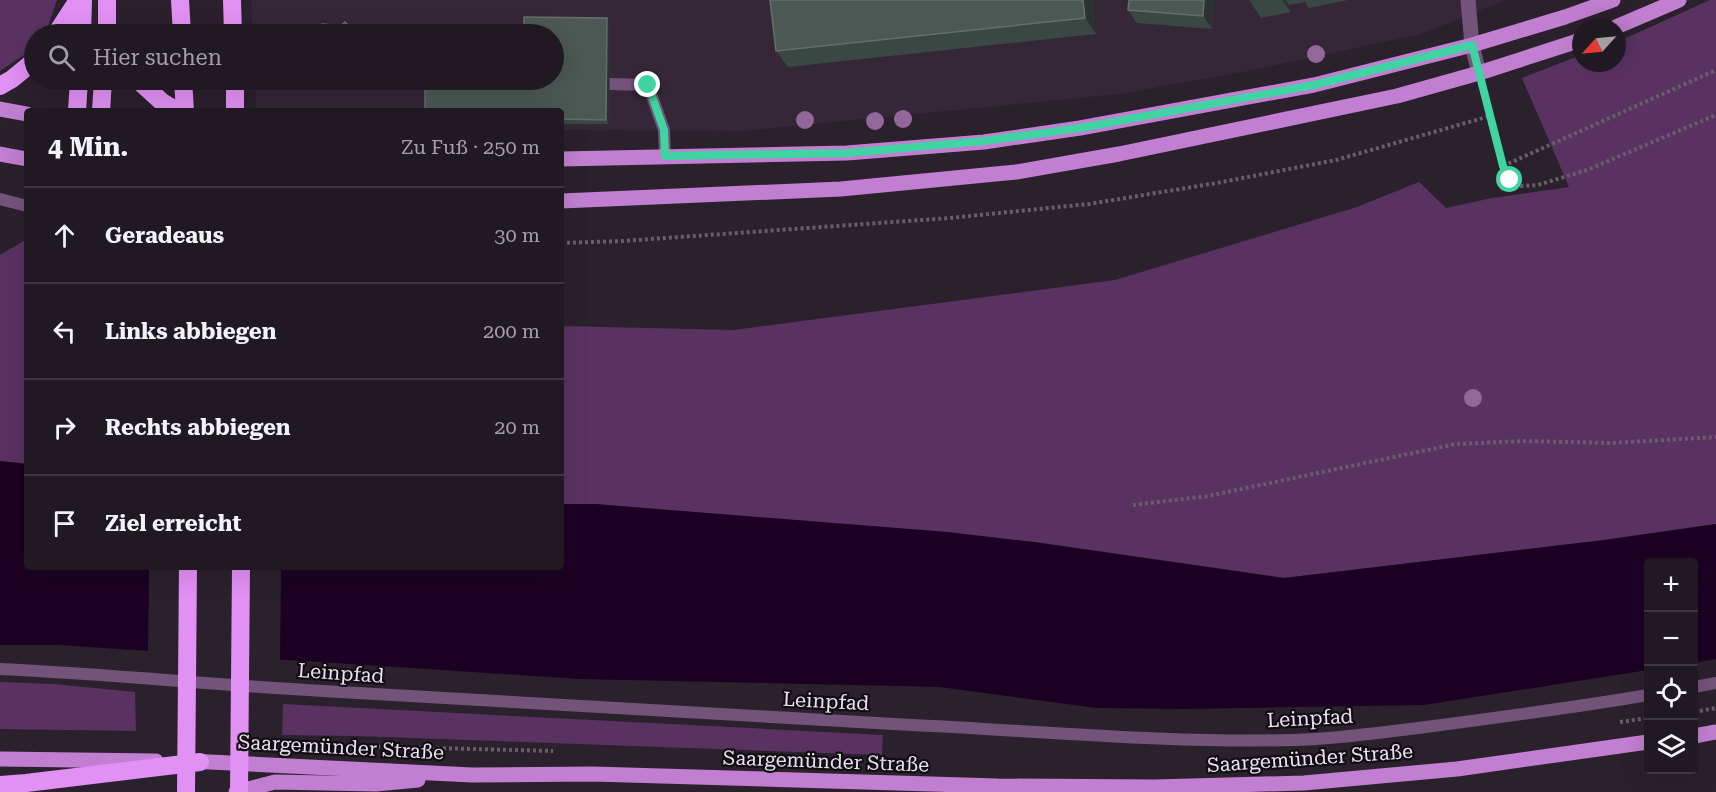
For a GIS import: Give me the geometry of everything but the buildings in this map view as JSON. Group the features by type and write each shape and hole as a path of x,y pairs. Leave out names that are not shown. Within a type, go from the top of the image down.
{"highway":[{"path":"62,24 78,0"},
{"path":"83,24 84,0"},
{"path":"106,24 107,0"},
{"path":"180,0 181,24"},
{"path":"232,0 233,24"},
{"path":"0,86 24,69"},
{"path":"77,108 78,90"},
{"path":"101,108 102,90"},
{"path":"149,90 172,108"},
{"path":"184,90 185,108"},
{"path":"235,90 236,108"},
{"path":"186,792 188,570"},
{"path":"237,792 241,570"},
{"path":"0,785 201,762"}],"main road":[{"path":"564,159 847,153 1048,133 1314,85 1472,45 1613,0"},
{"path":"1626,23 1679,0"},
{"path":"564,201 841,189 1016,172 1119,154 1386,98 1479,73 1572,43"},
{"path":"0,109 24,113"},
{"path":"0,154 24,158"},
{"path":"1698,735 1716,732"},
{"name":"Saargemünder Straße","path":"0,759 201,762 472,775 593,774 998,786 1155,787 1304,783 1457,769 1644,743"},
{"path":"237,792 274,782 376,784 472,775"}],"street":[{"path":"1468,0 1472,45 1479,73"}],"lane":[{"path":"609,84 648,85 664,130 665,156"},
{"path":"0,199 24,205"},
{"name":"Leinpfad","path":"0,669 580,708 1178,739 1297,740 1362,735 1572,708 1644,696"},
{"path":"1698,686 1716,683"}],"path":[{"path":"1503,166 1716,70"},
{"path":"1479,73 1503,166 1510,180 1521,186 1538,185 1587,170 1716,115"},
{"path":"564,243 623,241 950,218 1089,204 1336,160 1490,116"},
{"path":"1133,505 1208,496 1456,444 1523,441 1611,443 1716,437"},
{"path":"1614,723 1644,719"},
{"path":"345,745 554,751"}],"shaded area":[{"path":"0,0 57,0 49,24 24,24 24,55 0,71"},
{"path":"251,0 1505,0 1421,34 1248,71 1119,94 741,131 564,130 564,108 256,108 255,90 564,90 564,24 252,24"},
{"path":"1710,0 1716,0 1716,524 1604,540 1284,578 1034,542 595,504 564,504 564,326 734,330 1115,280 1357,207 1419,182 1446,208 1492,198 1569,187 1522,78 1572,59 1572,72 1626,72 1626,38"},
{"path":"24,241 24,464 0,461 0,255"},
{"path":"0,461 24,464 24,570 564,570 564,504 595,504 948,532 1284,578 1604,540 1716,524 1716,659 1698,662 1698,558 1644,558 1644,671 1424,705 1189,709 1096,708 940,687 579,679 58,645 0,645"},
{"path":"0,682 53,684 135,692 136,731 0,729"},
{"path":"283,704 883,735 882,755 282,735"}],"pier":[{"path":"149,570 281,570 280,662 148,654"}],"route":[{"path":"648,85 664,130 665,156 847,153 984,141 1080,128 1314,85 1472,45 1503,166 1510,180"}]}
